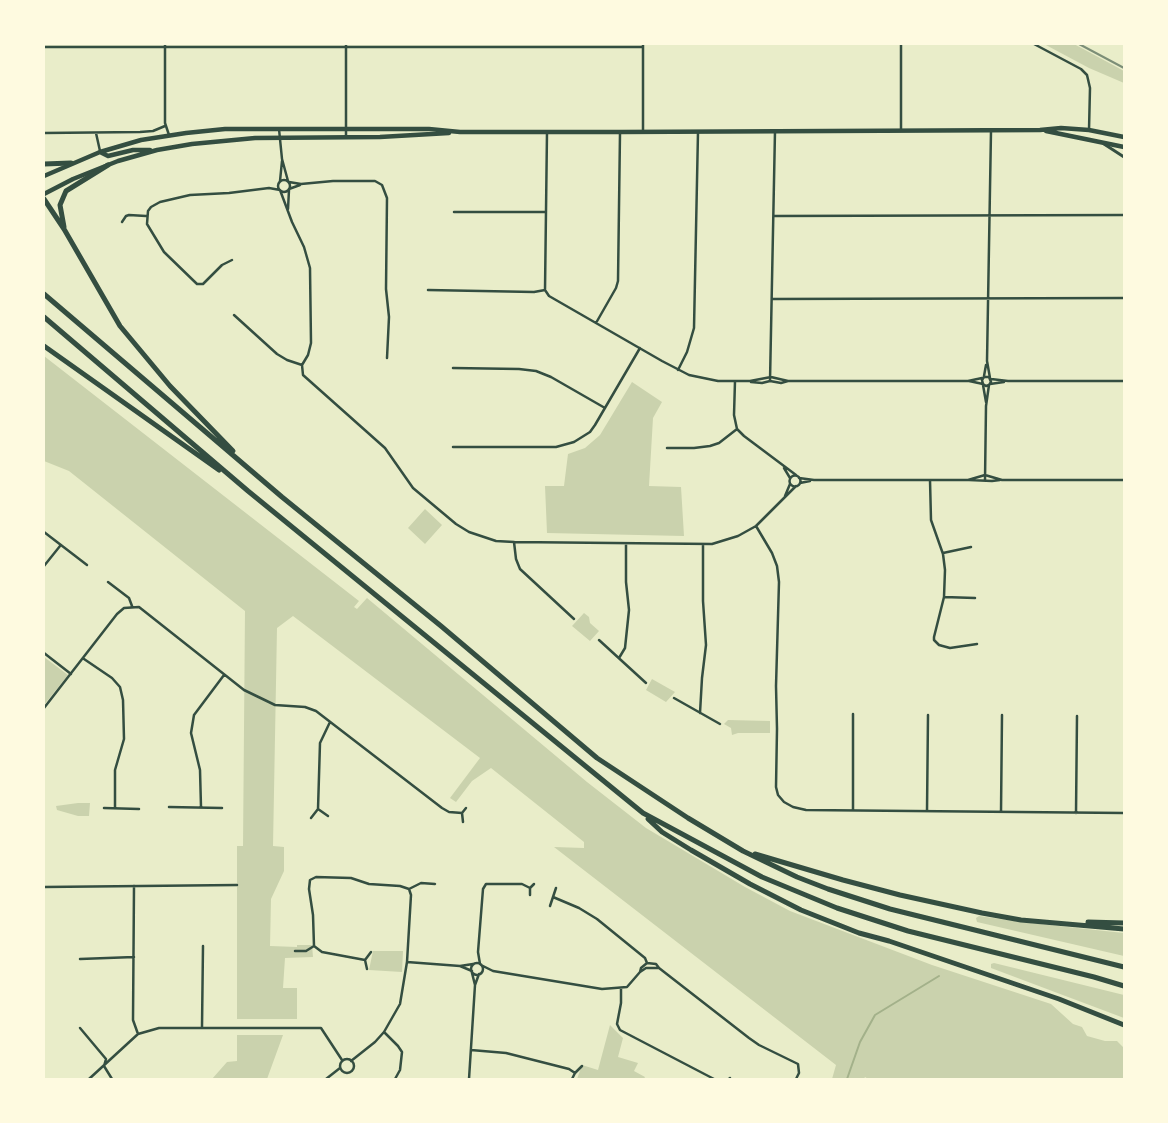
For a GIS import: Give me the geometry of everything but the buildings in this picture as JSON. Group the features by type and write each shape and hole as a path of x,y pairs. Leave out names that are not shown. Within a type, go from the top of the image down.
{"highway":[{"path":"44,164 72,163"},
{"path":"64,229 60,210 64,195 69,188 108,164"},
{"path":"44,199 64,229 120,326 140,352 221,440 282,496"},
{"path":"44,294 282,496 597,758 688,818 743,851 797,877 828,889 890,909 1124,967"},
{"path":"44,317 248,490 643,813 662,832 750,884 801,910 859,932 1059,999 1124,1024"},
{"path":"44,346 248,490"},
{"path":"643,813 762,877 837,908 908,931 1124,986"},
{"path":"743,851 900,895 1021,920 1124,929"},
{"path":"1052,922 1124,923"},
{"path":"1104,1016 1124,1029"}],"main road":[{"path":"44,176 100,152 141,140 169,135 225,130 429,129 460,132 643,132 1040,130 1061,128 1089,130 1124,136"},
{"path":"1040,130 1124,147"},
{"path":"44,194 108,164 170,147 225,140 280,137 430,135 460,132"},
{"path":"169,135 170,147"},
{"path":"100,152 108,156 133,150 157,150"}],"street":[{"path":"901,44 901,131"},
{"path":"1034,44 1081,69 1087,75 1090,88 1089,130"},
{"path":"165,45 165,126 169,135"},
{"path":"44,47 165,45 643,45 643,132"},
{"path":"346,45 346,137"},
{"path":"44,133 153,131 165,126"},
{"path":"279,129 282,159 280,182 278,185 306,253 311,275 311,343 302,365 303,375 385,448 412,488 456,524 470,532 496,540 514,542 703,545 730,540 756,526 796,486 800,483 814,480"},
{"path":"986,406 990,385 987,361 991,130"},
{"path":"678,370 687,352 694,328 698,131"},
{"path":"770,379 774,131"},
{"path":"96,132 100,152"},
{"path":"547,132 545,290 549,296 678,370 709,380 762,383 770,379 781,383 788,381 968,381 986,376 1008,381 1124,381"},
{"path":"596,323 618,281 620,132"},
{"path":"1101,142 1124,157"},
{"path":"282,159 290,186 289,213"},
{"path":"269,188 284,180 301,184 333,181 375,181 382,186 387,198 386,293 389,317 387,358"},
{"path":"232,260 222,265 206,283 202,285 197,284 164,252 146,224 148,211 155,204 181,196 269,188 286,192 301,184"},
{"path":"454,212 546,212"},
{"path":"122,222 129,215 146,216"},
{"path":"774,216 1124,215"},
{"path":"428,290 536,292 545,290"},
{"path":"772,299 1124,298"},
{"path":"234,315 277,354 302,365"},
{"path":"454,447 556,447 574,442 590,432 640,348"},
{"path":"985,480 986,406 983,378 987,361"},
{"path":"453,368 519,368 536,371 551,377 605,408"},
{"path":"968,381 990,385 1008,381"},
{"path":"734,382 734,415 737,429 783,467 800,478 814,480 975,481 1124,480"},
{"path":"667,448 710,446 718,443 737,429"},
{"path":"783,467 790,478 790,484 784,498"},
{"path":"790,478 796,476"},
{"path":"968,480 985,476 1002,480"},
{"path":"800,478 800,483"},
{"path":"930,480 931,520 943,554 945,570 944,597 934,636 936,643 950,648 977,644"},
{"path":"790,484 796,486"},
{"path":"756,526 772,553 780,582 776,686 776,791 784,802 800,809 1124,813"},
{"path":"44,532 87,565"},
{"path":"514,542 516,559 524,574 574,619"},
{"path":"619,658 625,648 629,610 626,582 626,544"},
{"path":"44,566 60,545"},
{"path":"700,713 706,645 703,601 703,545"},
{"path":"943,554 971,547"},
{"path":"108,582 129,598 132,606"},
{"path":"944,597 975,598"},
{"path":"44,708 118,614 124,608 138,607 244,690 274,705 305,707 316,711 442,808 448,812 462,813"},
{"path":"599,640 646,683"},
{"path":"44,653 71,674"},
{"path":"84,658 112,678 120,688 124,700 124,739 115,770 116,808"},
{"path":"201,807 200,770 191,733 194,715 224,674"},
{"path":"674,698 720,724"},
{"path":"852,810 853,714"},
{"path":"927,811 928,715"},
{"path":"1001,812 1002,715"},
{"path":"1076,812 1077,716"},
{"path":"311,818 318,809 320,743 330,722"},
{"path":"169,807 222,808"},
{"path":"104,808 139,810"},
{"path":"463,822 462,813 466,808"},
{"path":"318,809 328,816"},
{"path":"314,946 313,915 309,889 310,880 316,877 351,878 378,886 400,886 409,889 421,883 435,884"},
{"path":"469,1079 475,985 471,968 478,952 483,889 486,884 522,884 530,888"},
{"path":"530,896 530,888 534,884"},
{"path":"44,887 237,885"},
{"path":"134,886 133,1020 138,1034"},
{"path":"550,906 556,888"},
{"path":"351,1061 375,1042 384,1032 400,1004 407,962 411,895 409,889"},
{"path":"553,897 579,908 597,919 645,958 649,967"},
{"path":"202,1027 203,946"},
{"path":"295,951 306,951 314,946"},
{"path":"314,946 322,952 365,960"},
{"path":"365,960 371,952"},
{"path":"475,985 483,968 478,952"},
{"path":"80,959 134,957"},
{"path":"365,960 368,968"},
{"path":"407,962 460,966 481,964 493,971"},
{"path":"460,966 472,972 493,971 602,989 628,987 641,968 647,963 654,963 749,1038 798,1064 799,1072 796,1079"},
{"path":"640,972 649,967 659,968"},
{"path":"621,988 621,1003 617,1024 620,1030 714,1079"},
{"path":"89,1079 138,1034 159,1028 202,1027 321,1028 342,1060 340,1068 326,1079"},
{"path":"80,1028 106,1059 104,1066 112,1079"},
{"path":"384,1032 402,1052 400,1070 395,1079"},
{"path":"471,1050 506,1053 569,1068 575,1073"},
{"path":"342,1060 347,1059 351,1061"},
{"path":"340,1068 344,1072 351,1072 353,1068 351,1061"},
{"path":"572,1079 582,1066"}],"green space":[{"path":"1044,44 1074,44 1124,71 1124,83 1089,68"},
{"path":"44,356 359,601 354,607 357,609 367,598 587,782 646,828 745,887 790,911 932,965 1051,1004 1073,1024 1082,1027 1087,1036 1105,1041 1117,1041 1124,1048 1124,1079 868,1079 865,1077 864,1079 832,1079 836,1065 554,847 584,848 584,842 491,768 472,781 456,802 450,798 480,758 293,616 277,628 273,846 284,847 284,871 271,899 270,946 297,947 297,945 312,945 313,957 285,958 283,988 297,988 297,1019 237,1019 237,846 243,846 245,611 69,471 44,461"},
{"path":"632,382 662,402 653,418 649,486 681,487 684,536 547,533 545,486 564,486 568,454 585,448 600,435"},
{"path":"425,509 442,525 425,544 408,528"},
{"path":"584,613 589,617 590,623 599,631 590,641 572,626"},
{"path":"44,657 68,675 44,705"},
{"path":"652,679 675,692 666,702 646,690"},
{"path":"728,720 770,721 770,733 738,733 732,735 731,728 724,724"},
{"path":"90,803 89,816 78,816 57,810 56,806"},
{"path":"979,916 1124,933 1124,956 977,922 976,918"},
{"path":"373,951 403,951 402,972 369,970"},
{"path":"994,963 1124,995 1124,1018 991,968 991,964"},
{"path":"610,1025 623,1038 618,1057 638,1063 634,1071 645,1077 644,1079 577,1079 582,1065 598,1070"},
{"path":"237,1035 283,1035 267,1079 212,1079 227,1062 237,1061"}],"waterway":[{"path":"847,1079 860,1042 875,1015 939,976"}],"railway":[{"path":"1079,44 1124,68"}]}
